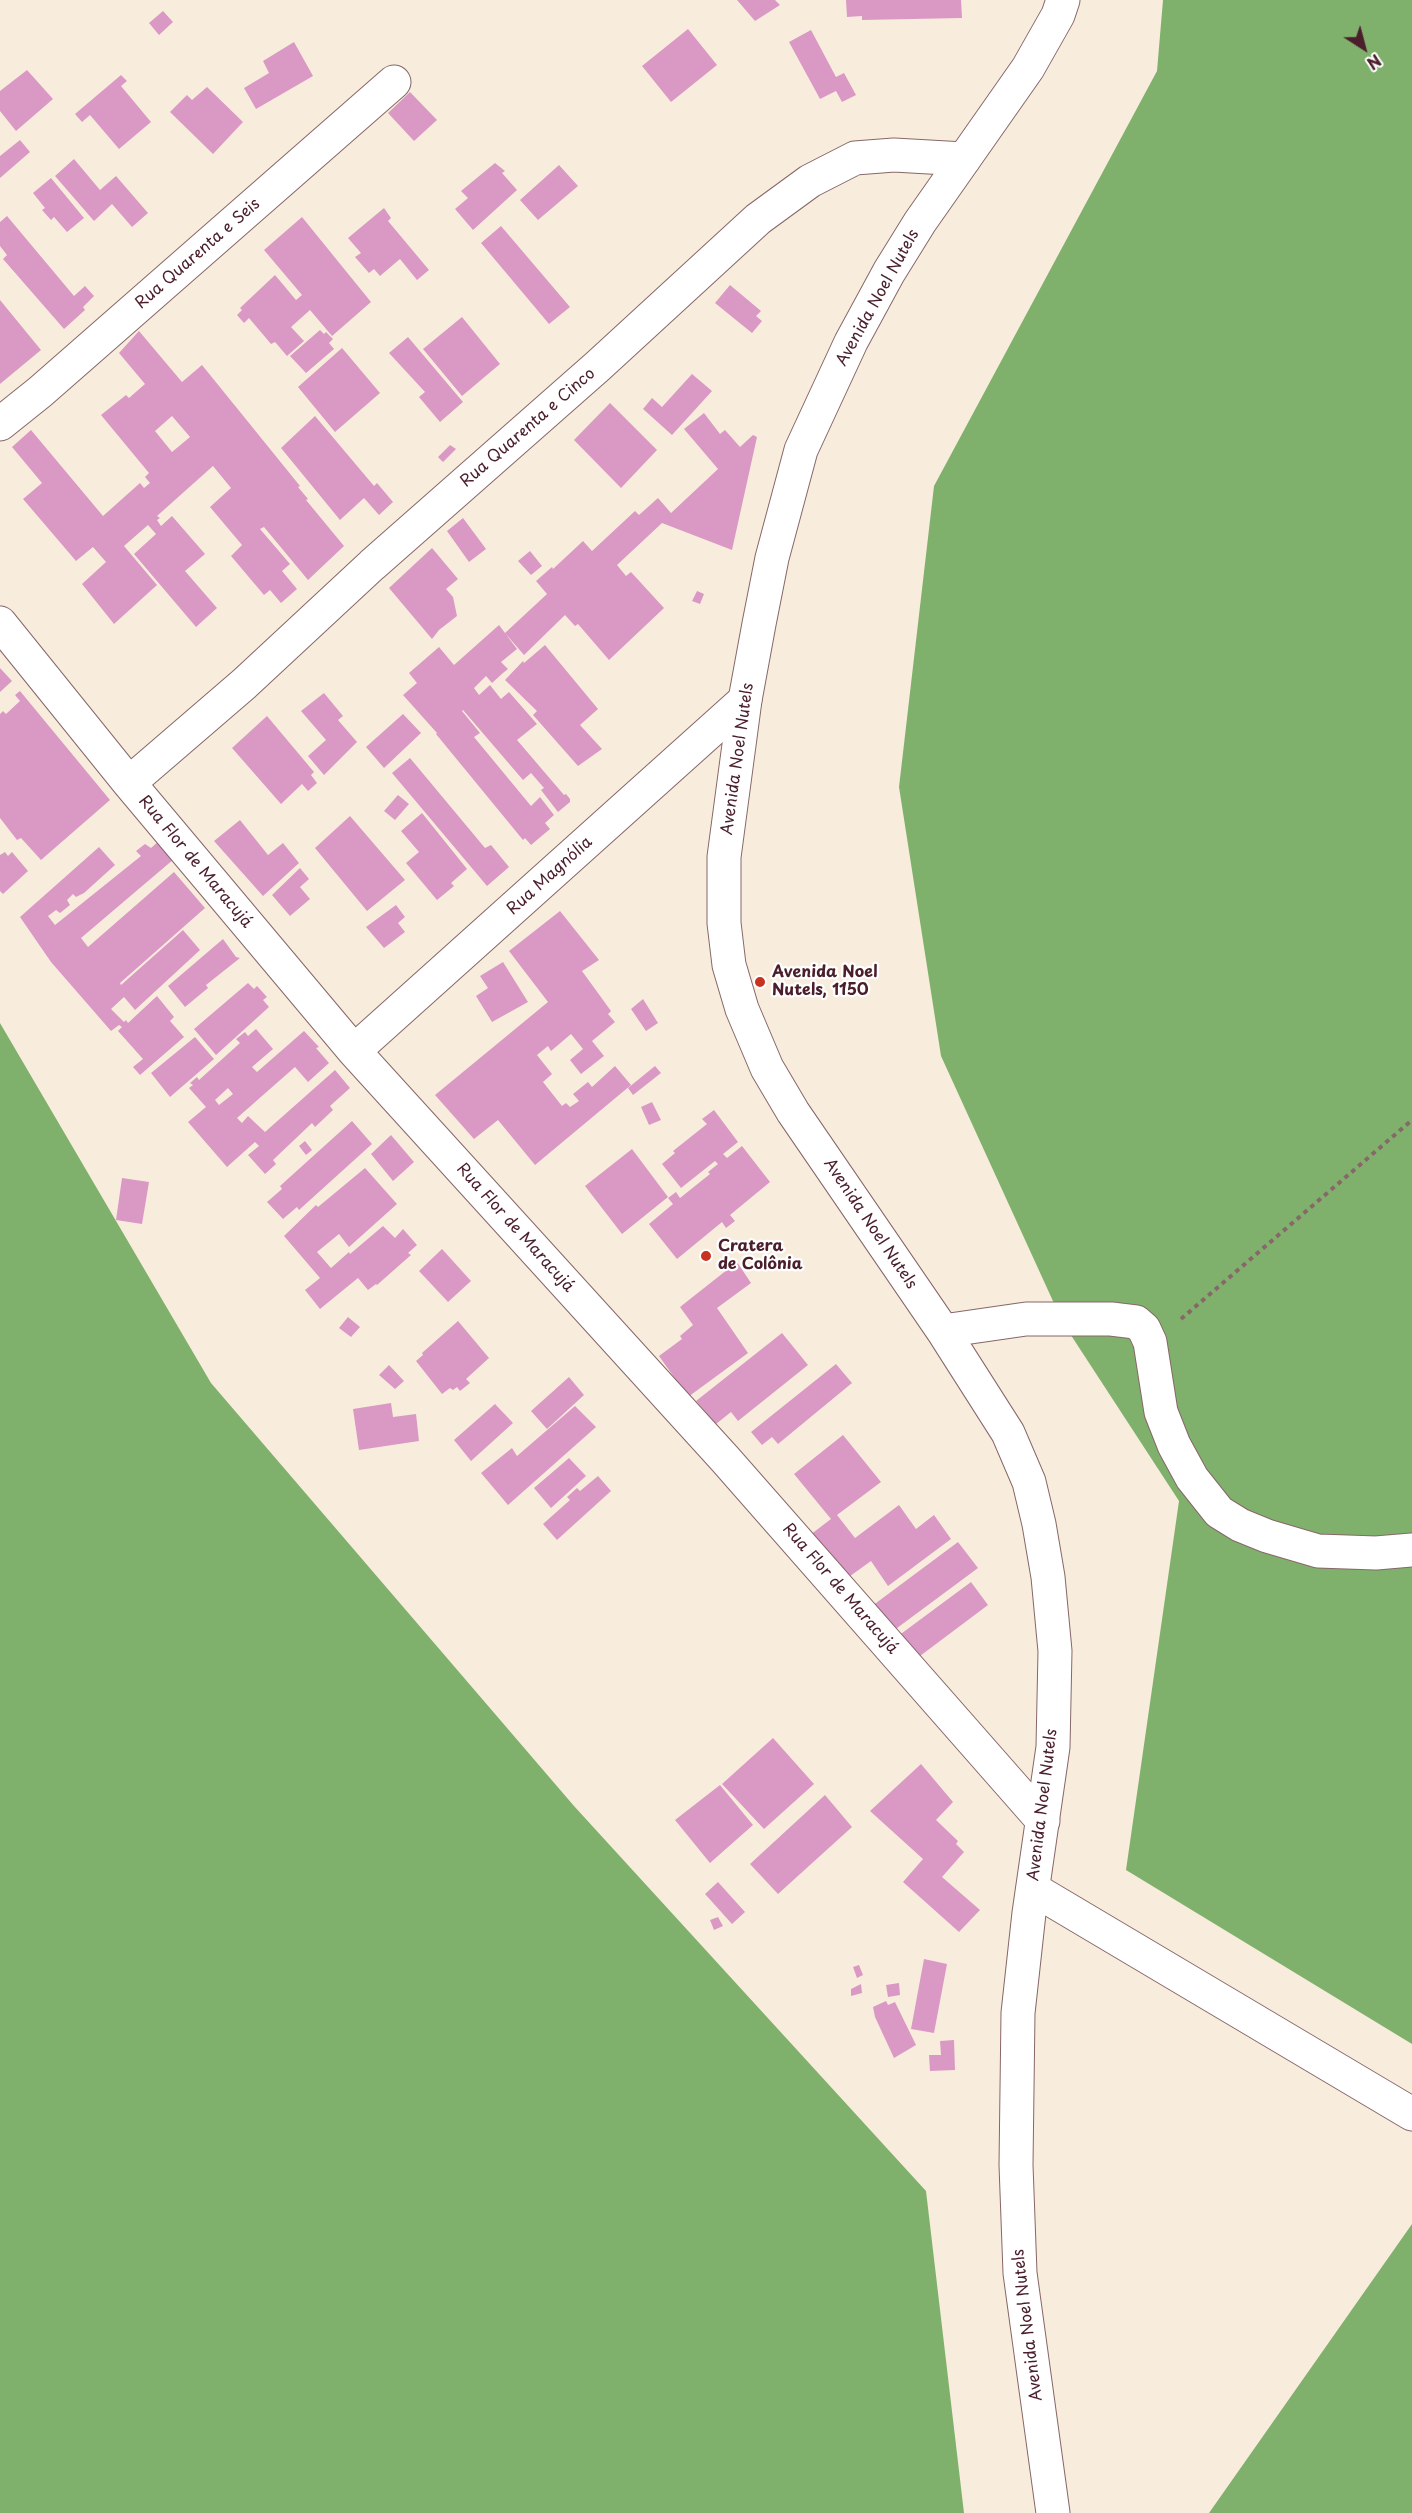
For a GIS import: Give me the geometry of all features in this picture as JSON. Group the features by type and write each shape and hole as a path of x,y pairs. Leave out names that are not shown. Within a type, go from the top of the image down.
{"street":[{"name":"Avenida Noel Nutels","path":"1053,2513 1020,2273 1016,2165 1018,2013 1053,1747 1055,1651 1048,1577 1039,1524 1029,1482 1008,1433 943,1331 794,1112 767,1068 742,1009 729,965 724,923 724,857 745,700 772,558 801,450 851,342 889,272 920,222 1028,68 1058,15 1063,0"},
{"name":"Rua Quarenta e Seis","path":"0,424 40,392 394,82"},
{"name":"Rua Quarenta e Cinco","path":"129,783 244,684 372,564 598,366 758,219 810,181 855,159 894,155 964,159"},
{"name":"Rua Flor de Maracujá","path":"0,623 129,783 354,1052 725,1459 1043,1821"},
{"name":"Rua Magnólia","path":"354,1052 745,700"},
{"path":"943,1331 1026,1319 1111,1319 1136,1322 1144,1329 1150,1342 1161,1412 1191,1478 1219,1512 1240,1525 1267,1536 1318,1551 1376,1553 1412,1550"},
{"path":"1033,1889 1412,2114"}],"path":[{"path":"1150,1342 1204,1301 1412,1120"}],"green space":[{"path":"1163,0 1412,0 1412,2044 1126,1870 1179,1501 1063,1323 941,1056 899,787 934,486 1157,71"},
{"path":"0,1023 211,1383 574,1806 926,2191 964,2513 0,2513"},
{"path":"1412,2224 1412,2513 1209,2513"}],"building":[{"path":"737,0 775,0 780,5 755,21"},
{"path":"846,0 961,0 962,18 862,20 862,16 847,17"},
{"path":"163,11 173,22 159,35 149,23"},
{"path":"688,29 717,65 671,102 642,66"},
{"path":"811,30 836,77 844,73 856,95 842,102 836,91 820,99 789,42"},
{"path":"294,42 313,76 256,109 244,88 269,73 263,61"},
{"path":"27,70 53,99 16,131 0,111 0,91"},
{"path":"121,75 127,81 121,86 151,122 119,149 90,115 82,122 75,114"},
{"path":"207,87 243,122 213,154 170,112 187,95 192,100"},
{"path":"410,92 437,120 414,141 388,113"},
{"path":"20,140 30,152 0,178 0,156"},
{"path":"74,159 100,190 116,176 148,213 132,227 112,204 94,221 55,176"},
{"path":"495,163 505,171 502,173 517,190 473,230 455,209 468,198 461,191"},
{"path":"559,165 578,186 538,220 520,200"},
{"path":"51,178 84,218 67,232 54,217 51,220 42,210 45,208 33,193"},
{"path":"384,208 391,218 388,221 429,270 417,280 400,259 380,276 374,269 369,273 355,257 361,253 348,238"},
{"path":"7,216 74,296 85,286 94,296 83,307 85,310 64,329 3,259 7,255 0,246 0,222"},
{"path":"302,217 371,302 332,336 310,310 291,327 304,341 287,356 275,342 271,344 249,318 244,323 237,315 242,310 240,308 275,275 296,300 302,295 264,250"},
{"path":"501,226 570,307 549,324 481,243"},
{"path":"730,285 761,311 756,316 762,321 752,333 715,303"},
{"path":"0,300 41,350 0,384"},
{"path":"462,317 500,364 462,396 423,349"},
{"path":"320,330 333,339 329,343 334,349 306,373 290,356"},
{"path":"139,331 182,382 202,365 300,486 298,487 308,499 306,500 344,546 308,580 264,527 260,529 290,564 282,571 297,589 281,603 270,590 264,595 231,556 242,545 210,507 231,488 213,466 157,516 160,518 157,520 161,526 172,516 205,554 185,571 217,608 196,627 134,554 156,534 148,525 124,546 157,585 114,624 82,584 106,562 93,547 76,561 23,499 42,483 12,447 31,430 103,516 140,483 144,488 150,483 145,477 149,473 101,415 126,395 129,398 145,384 119,353","holes":["172,416 190,437 172,452 155,431"]},
{"path":"408,337 463,402 440,422 419,397 425,392 389,353"},
{"path":"342,348 380,393 335,432 298,387"},
{"path":"692,374 712,391 672,435 643,409 652,398 662,407"},
{"path":"610,403 657,450 621,488 574,440"},
{"path":"704,413 720,434 725,430 740,447 753,435 757,437 732,550 662,523 617,565 626,576 631,572 664,608 609,660 578,624 575,626 565,615 524,655 505,633 547,594 536,581 552,567 553,569 583,541 592,551 635,511 639,515 658,498 671,513 718,469 684,429"},
{"path":"315,416 374,486 377,483 393,502 379,515 364,498 340,520 281,448"},
{"path":"450,445 456,449 443,462 438,457"},
{"path":"463,518 486,549 469,562 447,531"},
{"path":"432,548 458,579 446,589 453,597 457,616 439,630 432,639 389,588"},
{"path":"530,551 542,566 531,575 518,561"},
{"path":"697,591 704,594 700,604 692,601"},
{"path":"499,625 517,649 501,662 508,669 492,683 486,676 474,688 479,695 490,685 501,699 509,692 537,724 517,740 564,795 566,794 570,802 558,812 541,790 544,788 531,773 523,780 462,711 480,733 474,737 531,806 540,797 554,815 545,823 550,829 531,845 525,838 523,840 437,733 403,695 417,683 409,673 439,647 454,665"},
{"path":"545,645 598,709 580,725 602,749 578,766 533,715 537,711 505,680 523,661 524,663"},
{"path":"0,668 12,681 0,692"},
{"path":"20,691 110,800 41,860 21,838 17,840 0,818 0,714 3,711 6,714 20,701 15,695"},
{"path":"324,693 343,716 338,720 357,742 324,775 308,756 326,740 301,711"},
{"path":"403,714 421,733 384,768 366,747"},
{"path":"267,716 314,772 311,775 317,783 308,791 302,784 281,804 232,748"},
{"path":"410,758 485,848 491,845 509,867 487,886 392,773"},
{"path":"398,795 409,804 395,820 384,811"},
{"path":"422,813 467,869 451,883 454,886 437,900 406,863 419,852 401,831"},
{"path":"350,816 405,880 367,911 315,848"},
{"path":"240,820 268,855 283,843 299,863 263,896 214,841"},
{"path":"160,840 174,859 81,938 88,947 174,872 205,908 120,983 121,985 183,930 200,950 135,1010 124,997 111,1009 128,1023 157,996 174,1017 170,1021 184,1037 140,1075 133,1067 143,1059 118,1031 122,1027 119,1025 111,1031 51,962 20,917 99,847 115,865 84,893 76,897 73,894 67,900 70,905 60,913 56,910 48,916 55,925 141,856 136,851 145,844 151,848"},
{"path":"5,852 8,856 12,852 28,871 3,894 0,891 0,855"},
{"path":"300,868 309,879 300,887 310,899 290,916 272,895"},
{"path":"396,905 405,917 398,923 405,932 384,948 366,927"},
{"path":"560,911 599,960 582,971 611,1011 608,1014 615,1022 592,1041 604,1056 581,1074 570,1060 583,1049 571,1034 551,1051 548,1046 537,1055 552,1074 543,1082 562,1106 566,1103 570,1107 579,1101 573,1094 588,1082 592,1087 615,1066 631,1085 535,1165 498,1120 474,1139 435,1095 548,1002 509,951"},
{"path":"223,939 236,957 240,958 206,985 208,988 185,1007 168,986"},
{"path":"503,962 528,1002 492,1022 476,996 488,988 480,976"},
{"path":"248,983 254,989 257,986 267,997 263,1000 269,1007 216,1055 194,1029"},
{"path":"643,999 658,1023 646,1031 631,1009"},
{"path":"256,1029 273,1049 252,1067 257,1072 304,1031 319,1047 316,1048 329,1063 308,1082 295,1067 237,1118 242,1123 248,1116 265,1132 335,1070 350,1088 330,1106 333,1110 315,1127 312,1123 273,1160 276,1164 265,1174 248,1155 259,1146 255,1142 227,1167 188,1122 206,1107 189,1088 193,1085 190,1083 197,1077 199,1080 240,1043 236,1039 245,1032 248,1036","holes":["228,1088 233,1094 219,1105 215,1100"]},
{"path":"195,1037 214,1059 170,1097 151,1073"},
{"path":"655,1066 661,1073 633,1095 628,1088"},
{"path":"652,1102 661,1120 649,1125 641,1107"},
{"path":"714,1110 738,1142 723,1154 727,1158 742,1146 770,1182 730,1215 735,1221 726,1228 722,1222 677,1259 649,1224 673,1204 668,1198 676,1192 680,1198 710,1174 708,1172 718,1164 715,1161 681,1188 662,1164 675,1153 673,1151 707,1124 702,1119"},
{"path":"352,1121 372,1144 299,1210 297,1207 283,1219 267,1202 282,1189 280,1186"},
{"path":"391,1135 414,1162 393,1181 371,1154"},
{"path":"305,1141 312,1150 306,1155 299,1146"},
{"path":"632,1149 668,1197 622,1234 585,1186"},
{"path":"365,1168 397,1204 349,1247 339,1234 317,1252 331,1268 383,1226 395,1238 403,1229 417,1245 408,1253 411,1255 377,1285 368,1290 358,1278 320,1309 305,1290 320,1278 284,1236 316,1205 318,1207"},
{"path":"122,1178 149,1182 142,1224 116,1220"},
{"path":"442,1249 471,1281 448,1302 419,1271"},
{"path":"737,1262 751,1283 717,1308 748,1353 688,1397 659,1356 682,1339 680,1336 693,1325 680,1307"},
{"path":"348,1317 360,1327 351,1337 339,1328"},
{"path":"458,1321 489,1358 466,1379 470,1383 460,1391 457,1387 453,1390 450,1388 442,1394 416,1361"},
{"path":"782,1333 808,1365 738,1421 731,1412 716,1424 696,1401"},
{"path":"836,1364 852,1383 778,1444 772,1437 762,1445 751,1432"},
{"path":"389,1365 404,1381 395,1389 379,1375"},
{"path":"569,1377 584,1395 547,1429 531,1411"},
{"path":"391,1403 393,1417 416,1414 419,1441 359,1450 353,1409"},
{"path":"495,1404 513,1423 471,1461 454,1440"},
{"path":"575,1406 596,1427 508,1505 481,1473 512,1448 517,1456"},
{"path":"843,1435 881,1482 837,1515 855,1538 899,1505 916,1529 934,1515 951,1539 888,1586 871,1561 846,1579 810,1535 831,1519 794,1474"},
{"path":"569,1458 586,1476 551,1508 534,1488"},
{"path":"598,1476 611,1491 557,1540 543,1524 570,1500 567,1497 577,1488 580,1491"},
{"path":"958,1542 978,1568 889,1634 872,1606"},
{"path":"971,1582 988,1605 912,1662 894,1639"},
{"path":"773,1738 814,1784 764,1829 722,1784"},
{"path":"921,1764 953,1802 936,1820 958,1841 956,1844 964,1852 942,1877 980,1910 959,1932 903,1882 923,1859 870,1811"},
{"path":"720,1785 753,1825 710,1863 675,1820"},
{"path":"825,1795 852,1827 778,1894 750,1864"},
{"path":"718,1882 745,1912 732,1924 705,1894"},
{"path":"718,1917 723,1926 714,1930 710,1920"},
{"path":"924,1959 947,1964 934,2033 911,2029"},
{"path":"859,1965 863,1975 857,1978 853,1967"},
{"path":"899,1983 900,1995 888,1997 886,1985"},
{"path":"861,1984 862,1993 851,1996 851,1989"},
{"path":"886,2001 888,2005 895,2002 916,2045 894,2058 875,2017 873,2007"},
{"path":"954,2040 955,2070 930,2071 929,2055 941,2055 940,2041"}],"place":[{"name":"Avenida Noel Nutels, 1150","path":"760,982"},
{"name":"Cratera de Colônia","path":"706,1256"}]}
